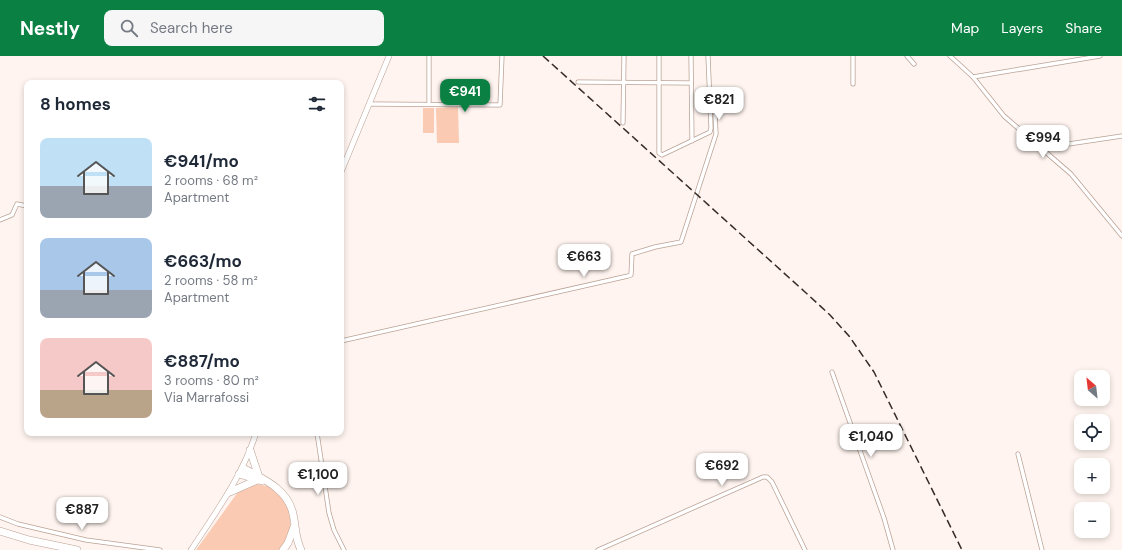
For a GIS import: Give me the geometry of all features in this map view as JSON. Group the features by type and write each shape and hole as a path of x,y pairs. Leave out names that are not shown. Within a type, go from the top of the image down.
{"highway":[{"path":"250,450 258,478"},
{"path":"241,471 268,483 286,496 293,512 294,525 301,550"},
{"path":"230,492 258,478"},
{"path":"283,550 288,543 294,525"},
{"path":"0,531 77,550"},
{"path":"13,535 28,542 56,550"}],"main road":[{"path":"344,165 388,56"},
{"path":"191,550 230,492 241,471 255,436"}],"street":[{"path":"429,102 430,56"},
{"path":"369,104 500,105 502,56"},
{"path":"623,123 624,56"},
{"path":"659,56 659,153 662,155 707,134 711,128 708,56"},
{"path":"691,56 692,142"},
{"path":"853,56 853,84"},
{"path":"907,56 914,64"},
{"path":"950,56 973,77 1004,116 1071,174 1122,236"},
{"path":"973,77 1100,56"},
{"path":"578,82 692,83"},
{"path":"344,340 628,276 631,275 632,254 655,247 681,242 716,134 715,112 710,98"},
{"path":"1042,148 1122,136"},
{"path":"0,220 12,215 17,204 24,205"},
{"path":"832,372 884,518 893,550"},
{"path":"317,436 329,513 334,530 344,550"},
{"path":"1018,454 1042,550"},
{"path":"598,550 763,477 767,477 772,482 805,550"},
{"path":"0,517 30,527 86,540 160,550"}],"shaded area":[{"path":"458,107 459,143 437,143 436,108"},
{"path":"423,108 434,108 434,133 423,133"},
{"path":"257,484 271,487 284,498 289,507 291,531 280,550 196,550 238,492"}],"railway":[{"path":"543,56 805,292 830,315 849,336 874,372 962,550"}]}
